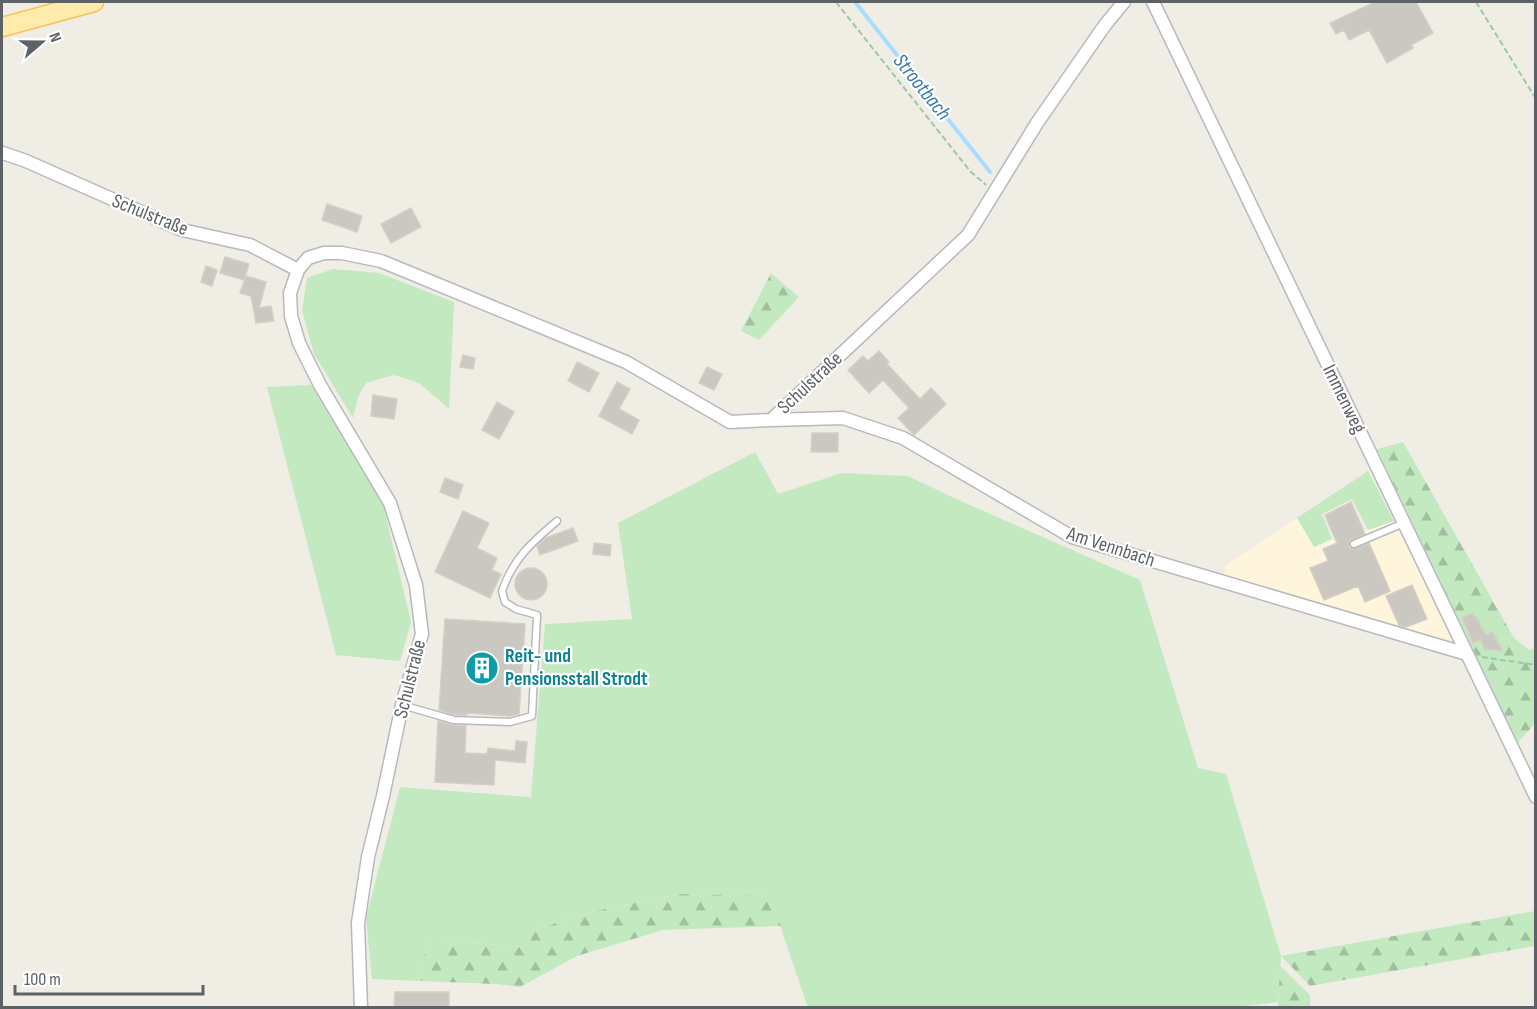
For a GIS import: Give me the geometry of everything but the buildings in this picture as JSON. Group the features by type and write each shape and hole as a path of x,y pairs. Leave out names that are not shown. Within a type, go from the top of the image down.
{"main road":[{"path":"2,27 94,2"}],"street":[{"name":"Schulstraße","path":"361,1008 358,922 368,857 384,796 402,705 422,633 416,585 390,503 320,386 299,343 291,316 290,293 298,270 308,258 324,253 342,253 381,261 626,362 730,422 771,420 968,235 1037,123 1105,25 1124,2"},
{"name":"Immenweg","path":"1154,2 1536,797"},
{"name":"Schulstraße","path":"3,153 182,230 250,246 298,270"},
{"name":"Am Vennbach","path":"771,420 843,418 903,438 1072,537 1467,654"}],"lane":[{"path":"402,705 454,720 510,722 532,716 537,615 516,609 506,602 502,591 515,561 532,542 557,521"},
{"path":"1354,544 1404,523"}],"path":[{"path":"836,2 970,171 995,193"},
{"path":"1476,2 1536,99"},
{"path":"1467,654 1536,665"}],"shaded area":[{"path":"1297,518 1315,547 1332,539 1337,543 1394,521 1459,647 1224,576 1226,565"}],"green space":[{"path":"333,269 379,273 454,302 449,409 419,383 394,375 366,383 358,397 353,418 314,354 302,311 307,278"},
{"path":"771,273 799,297 759,340 741,331"},
{"path":"311,385 383,504 411,622 400,661 336,655 267,387"},
{"path":"1403,442 1514,638 1529,650 1535,648 1535,723 1518,743 1377,449"},
{"path":"755,452 778,494 842,473 908,476 1140,580 1198,768 1226,774 1281,956 1278,1002 1229,1008 808,1008 770,896 681,894 595,911 531,931 527,947 425,940 421,981 372,979 366,918 400,787 531,797 545,624 632,619 618,523"},
{"path":"1368,471 1394,521 1368,530 1352,499 1322,514 1332,539 1314,547 1297,518"},
{"path":"681,894 771,896 781,926 663,930 577,956 520,987 421,981 425,940 527,947 531,931 595,911"},
{"path":"1535,911 1535,946 1310,986 1281,956"},
{"path":"1280,966 1310,995 1310,1007 1278,1007"}],"waterway":[{"name":"Strootbach","path":"855,2 990,172"}],"place":[{"name":"Reit- und Pensionsstall Strodt","path":"482,668"}]}
